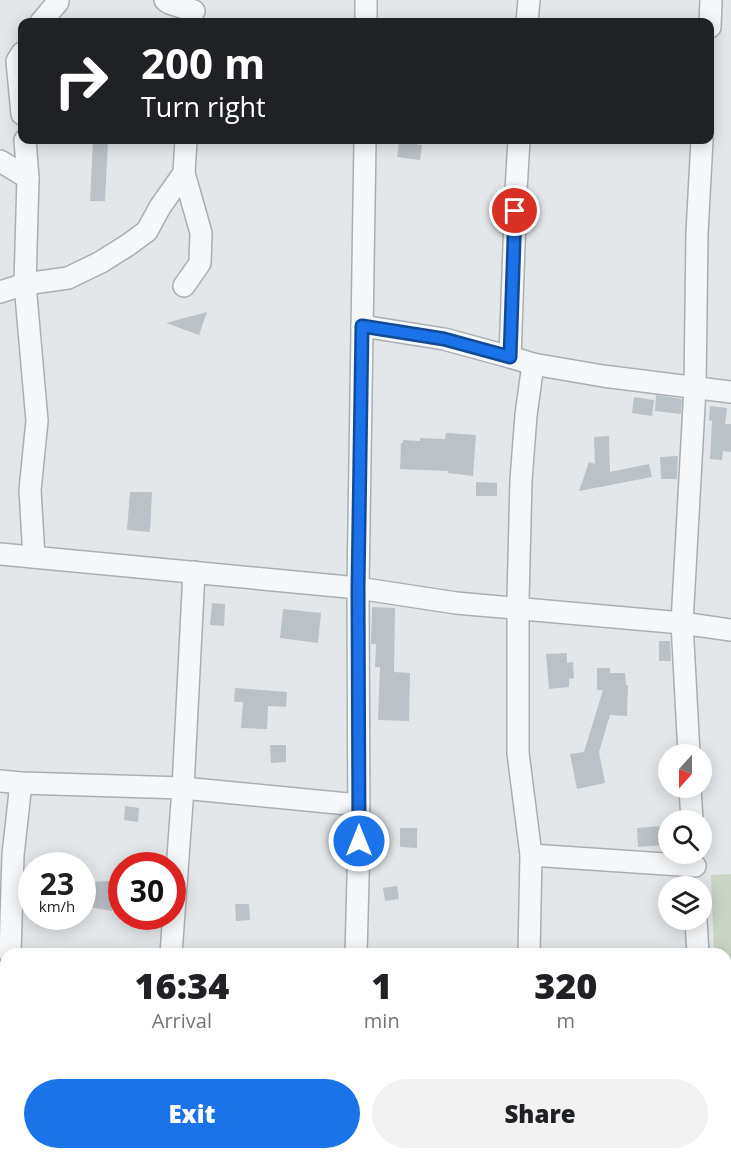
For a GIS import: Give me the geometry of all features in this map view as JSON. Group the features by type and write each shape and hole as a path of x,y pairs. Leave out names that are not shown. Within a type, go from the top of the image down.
{"street":[{"path":"44,18 58,0"},
{"path":"165,0 194,11"},
{"path":"366,0 366,18"},
{"path":"527,18 529,0"},
{"path":"710,18 711,0"},
{"path":"25,144 28,178 25,285 37,421 30,490 34,557"},
{"path":"184,286 200,263 201,233 184,173 186,144"},
{"path":"356,948 364,144"},
{"path":"510,357 519,144"},
{"path":"688,744 682,623 695,388 697,233 702,144"},
{"path":"0,161 28,178"},
{"path":"0,292 25,285 68,278 101,262 128,245 147,231 160,207 184,173"},
{"path":"362,326 444,339 533,364 603,376 731,392"},
{"path":"530,948 531,855 518,753 518,608 521,480 533,364"},
{"path":"0,554 358,588 456,603 682,623 731,630"},
{"path":"171,948 183,788 194,572"},
{"path":"10,948 13,855 10,782 183,788 358,805"},
{"path":"531,855 695,869"},
{"path":"697,930 698,948"}],"green space":[{"path":"731,874 731,948 714,948 711,876"}],"building":[{"path":"93,144 108,144 105,201 90,201"},
{"path":"399,144 422,145 420,160 397,157"},
{"path":"207,312 199,335 166,323"},
{"path":"656,395 682,399 681,414 655,411"},
{"path":"634,397 654,400 652,416 632,413"},
{"path":"710,406 727,408 725,424 731,424 731,452 723,451 722,460 710,459 712,421 709,420"},
{"path":"446,433 476,435 473,476 448,473 448,471 400,469 403,440 445,439"},
{"path":"609,436 610,472 649,464 652,477 579,491 589,462 595,464 594,437"},
{"path":"678,456 677,479 661,479 660,457"},
{"path":"476,482 497,483 497,496 476,496"},
{"path":"130,492 152,492 150,532 127,530"},
{"path":"212,603 225,604 224,626 210,625"},
{"path":"372,607 395,608 394,672 410,673 409,721 378,720 380,667 375,667 376,644 371,644"},
{"path":"283,609 321,613 318,643 280,638"},
{"path":"659,641 670,641 671,661 659,661"},
{"path":"567,653 567,663 573,662 574,678 569,679 569,687 549,689 546,654"},
{"path":"597,668 610,668 610,673 625,673 626,685 628,685 627,716 610,715 599,752 605,783 577,789 570,754 584,752 603,690 597,690"},
{"path":"235,688 287,692 286,707 268,706 267,729 241,728 243,702 234,702"},
{"path":"270,745 286,745 286,762 271,763"},
{"path":"125,806 139,808 138,822 124,820"},
{"path":"658,826 658,845 638,847 637,828"},
{"path":"400,828 417,828 417,848 400,847"},
{"path":"108,881 108,910 96,908 96,882"},
{"path":"397,886 399,899 385,901 383,888"},
{"path":"235,904 249,904 250,920 236,921"}],"route":[{"path":"359,841 358,588 362,326 444,339 510,357 515,211"}]}
